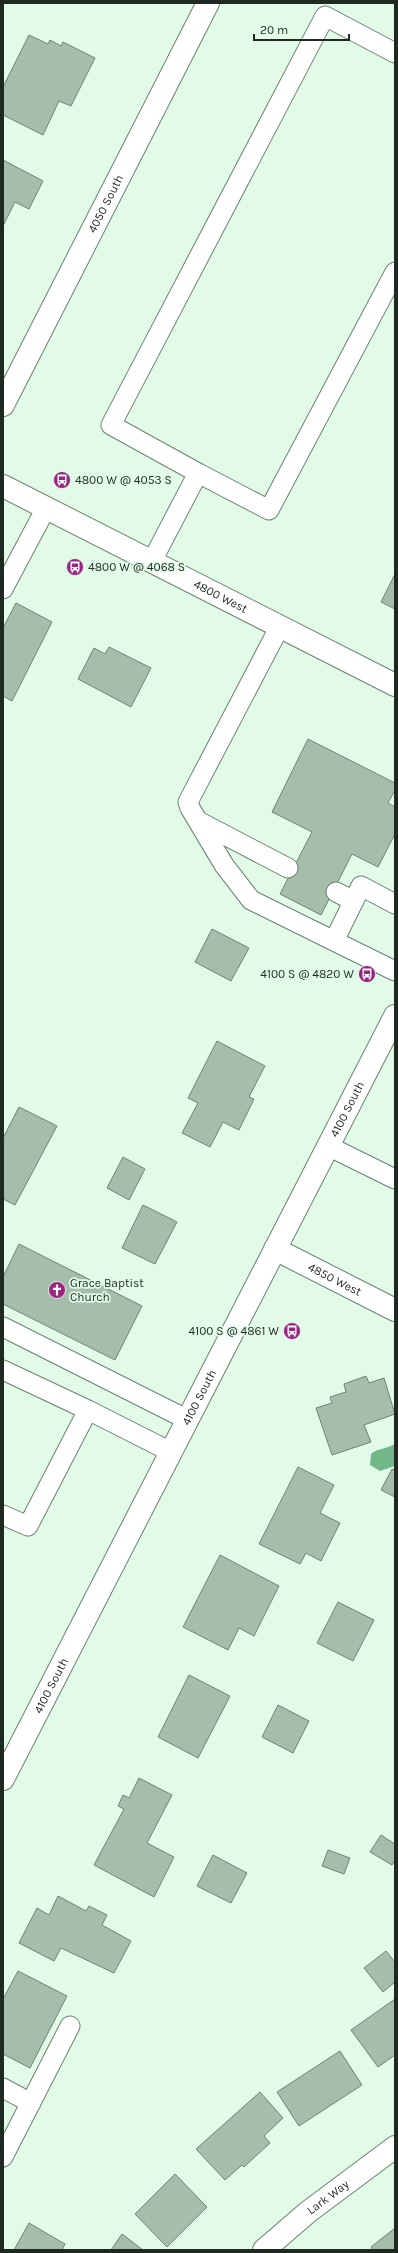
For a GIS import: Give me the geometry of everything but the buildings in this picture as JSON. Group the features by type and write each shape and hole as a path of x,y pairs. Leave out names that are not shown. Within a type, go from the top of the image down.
{"main road":[{"name":"4050 South","path":"3,405 208,3"},
{"name":"4800 West","path":"3,486 395,685"},
{"name":"4100 South","path":"3,1780 328,1146 389,1040 395,1016"},
{"name":"4850 West","path":"275,1249 394,1306"},
{"name":"Lark Way","path":"264,2250 308,2212 395,2147"}],"lane":[{"path":"395,53 325,16 111,425 269,510 395,272"},
{"path":"152,562 198,473"},
{"path":"3,589 46,508"},
{"path":"280,626 188,802 224,866 251,900 395,971"},
{"path":"198,821 288,868"},
{"path":"336,892 358,894 395,904"},
{"path":"334,941 358,894"},
{"path":"328,1146 395,1179"},
{"path":"3,1327 188,1420"},
{"path":"3,1370 88,1410 171,1452"},
{"path":"3,1515 28,1526 88,1410"},
{"path":"3,2157 70,2026"},
{"path":"3,2088 31,2104"}],"shaded area":[{"path":"395,1444 395,1466 380,1471 370,1465 371,1454"}],"place":[{"name":"4800 W @ 4053 S","path":"62,480"},
{"name":"4800 W @ 4068 S","path":"75,567"},
{"name":"4100 S @ 4820 W","path":"367,974"},
{"name":"Grace Baptist Church","path":"57,1290"},
{"name":"4100 S @ 4861 W","path":"292,1331"}]}
